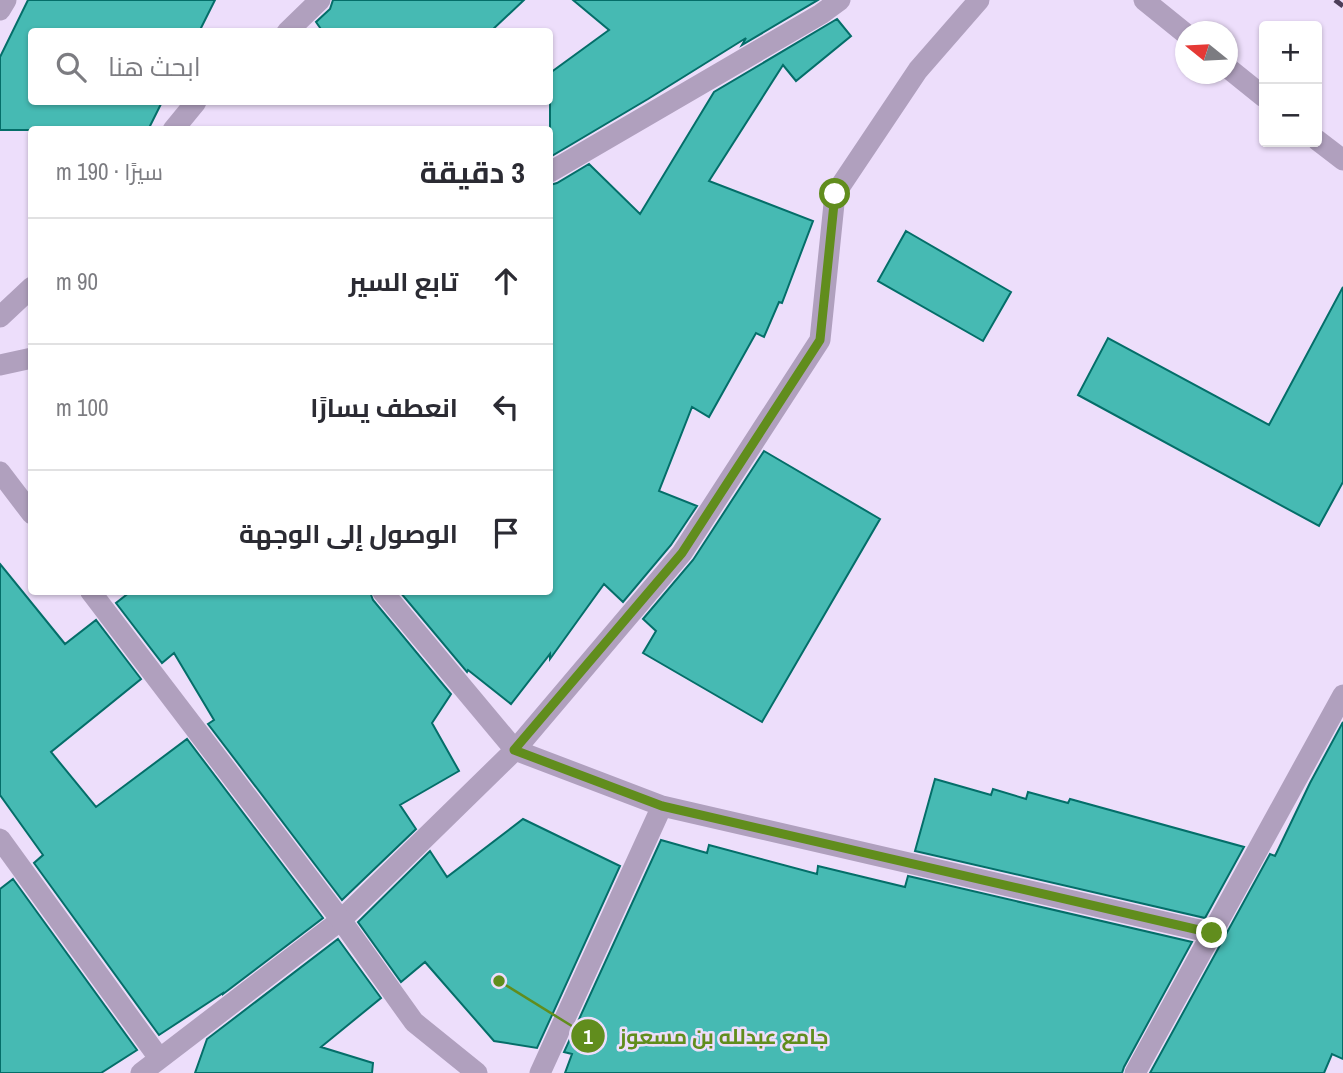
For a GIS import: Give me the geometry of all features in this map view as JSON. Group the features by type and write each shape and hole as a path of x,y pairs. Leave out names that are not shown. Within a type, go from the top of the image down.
{"street":[{"path":"0,10 6,0"},
{"path":"291,28 320,0"},
{"path":"553,170 821,14 839,0"},
{"path":"141,1073 341,920 514,750 682,553 820,340 835,194 918,70 979,0"},
{"path":"1144,0 1175,26"},
{"path":"1238,77 1259,93"},
{"path":"176,126 194,105"},
{"path":"1322,144 1343,160"},
{"path":"0,317 28,291"},
{"path":"0,365 28,359"},
{"path":"0,472 28,509"},
{"path":"93,595 341,920 414,1022 478,1073"},
{"path":"385,595 514,750 662,806 1212,933"},
{"path":"1135,1073 1343,695"},
{"path":"540,1073 662,806"},
{"path":"0,839 159,1058"}],"building":[{"path":"28,0 215,0 201,28 28,28 28,105 160,105 150,126 28,126 28,130 0,130 0,57"},
{"path":"333,0 524,0 494,28 320,28 316,22 330,9"},
{"path":"573,0 818,0 742,45 746,38 553,155 550,105 553,105 553,71 609,30"},
{"path":"837,19 851,36 796,81 783,65 709,181 813,221 782,303 779,302 764,337 756,333 709,417 692,407 659,491 697,506 671,545 623,602 604,584 550,659 550,654 511,704 468,670 467,672 403,595 553,595 553,184 589,164 640,214 714,92"},
{"path":"906,231 1011,292 983,341 878,281"},
{"path":"1343,287 1343,482 1319,526 1078,395 1108,338 1269,425"},
{"path":"764,451 880,519 762,722 643,653 656,631 643,619 693,560"},
{"path":"0,564 65,644 96,620 141,679 51,752 96,807 187,739 323,918 223,994 159,1035 34,863 43,855 0,795"},
{"path":"126,595 371,595 451,694 432,723 459,771 400,805 416,829 342,900 208,724 214,720 174,653 162,663 116,603"},
{"path":"1343,722 1343,1059 1332,1054 1324,1073 1150,1073 1270,854 1275,856"},
{"path":"935,779 991,795 993,789 1026,799 1028,792 1068,803 1070,799 1244,847 1205,918 915,851"},
{"path":"523,819 620,866 537,1048 494,1041 425,962 401,982 358,922 430,851 447,877"},
{"path":"661,840 707,853 709,845 817,874 818,866 905,887 908,876 1192,942 1122,1073 565,1073 572,1054 564,1052"},
{"path":"13,879 137,1050 101,1073 0,1073 0,889"},
{"path":"338,939 381,998 321,1047 373,1063 372,1073 195,1073 207,1039"}],"railway":[{"path":"1335,0 1343,6"}],"place":[{"name":"جامع عبدلله بن مسعوز","path":"499,981"}],"route":[{"path":"835,194 820,340 682,553 514,750 662,806 1212,933"}]}
